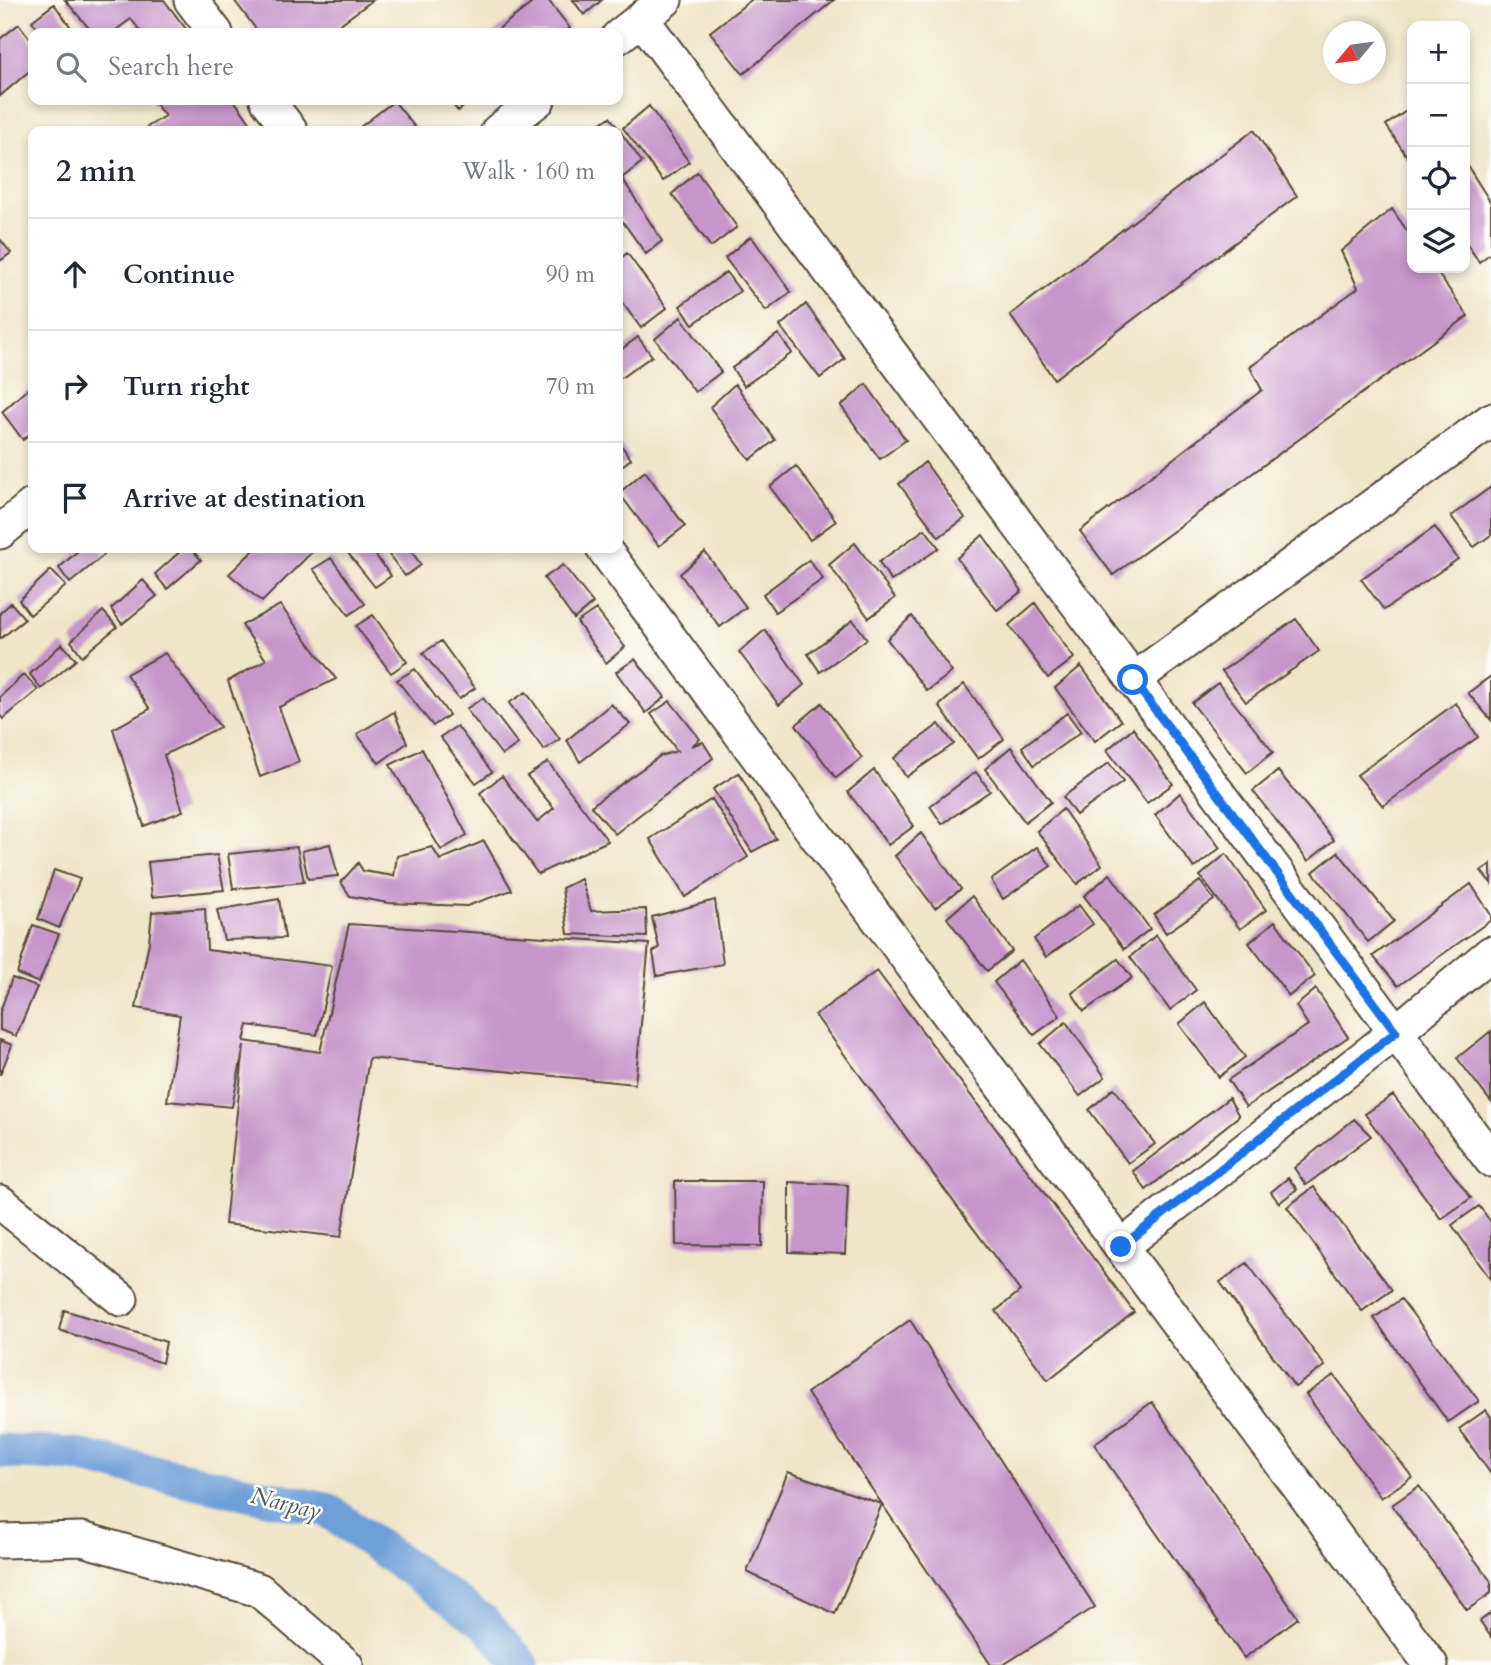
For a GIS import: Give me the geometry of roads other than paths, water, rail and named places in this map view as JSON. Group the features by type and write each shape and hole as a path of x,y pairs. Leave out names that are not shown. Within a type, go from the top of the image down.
{"street":[{"path":"191,0 212,28"},
{"path":"641,19 1491,1160"},
{"path":"271,105 287,126"},
{"path":"504,126 532,105"},
{"path":"1133,680 1491,420"},
{"path":"0,532 28,509"},
{"path":"607,553 1431,1665"},
{"path":"1121,1247 1396,1032 1491,953"},
{"path":"0,1202 121,1298"},
{"path":"0,1541 82,1539 259,1590 346,1665"}],"waterway":[{"name":"Narpay","path":"0,1451 73,1455 327,1510 484,1622 522,1665"}]}
